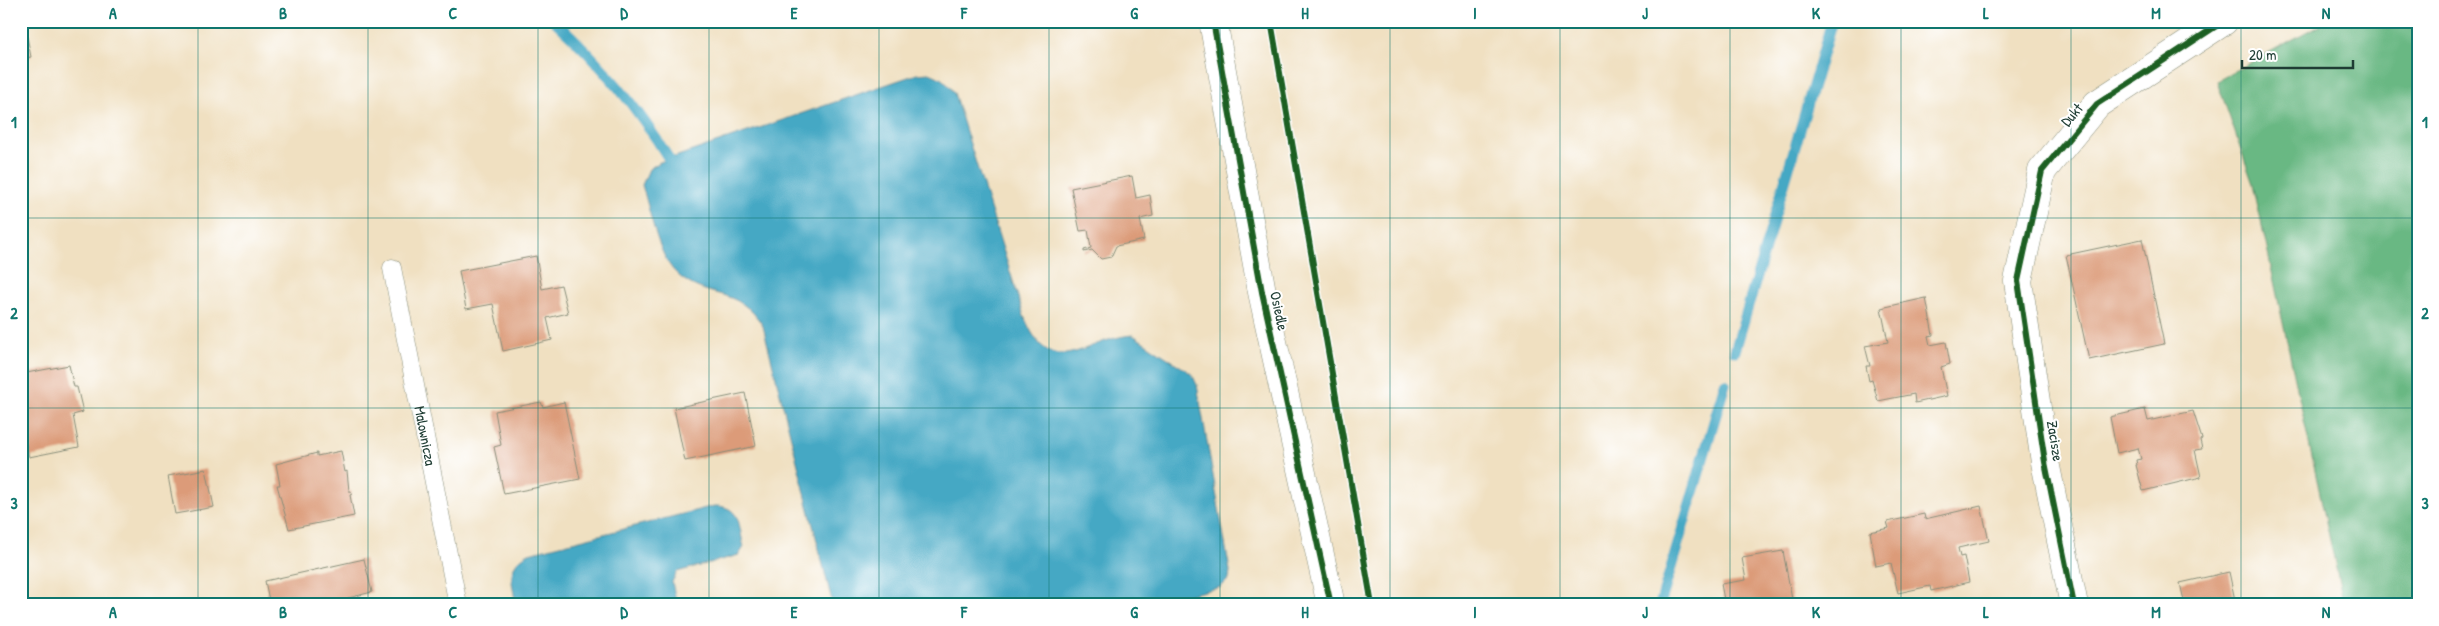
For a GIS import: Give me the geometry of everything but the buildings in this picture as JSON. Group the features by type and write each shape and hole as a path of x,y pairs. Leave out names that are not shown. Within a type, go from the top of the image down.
{"street":[{"name":"Osiedle","path":"1213,21 1262,292 1331,605"},
{"name":"Dukt","path":"2018,281 2042,171 2097,104 2224,21"},
{"name":"Zacisze","path":"2018,281 2045,462 2074,605"}],"lane":[{"name":"Malownicza","path":"392,268 458,605"}],"green space":[{"path":"2326,21 2418,21 2418,605 2344,605 2253,184 2217,81"}],"water":[{"path":"929,73 943,80 954,93 1024,316 1035,337 1046,349 1057,354 1070,353 1115,338 1133,335 1192,374 1197,385 1230,571 1229,579 1221,587 1147,605 833,605 763,326 743,304 732,298 688,283 670,266 660,245 642,185 649,169 660,162 917,74"},
{"path":"714,506 730,509 734,513 739,524 744,547 739,555 677,572 672,582 677,605 516,605 512,581 513,569 521,558 529,553"}],"waterway":[{"path":"555,21 587,52 617,86 631,103 669,159"},
{"path":"1735,351 1832,21"},
{"path":"1660,605 1725,384"}],"cycle path":[{"path":"1213,21 1262,292 1331,605"},
{"path":"1271,21 1372,605"},
{"path":"2074,605 2045,462 2018,281 2042,171 2097,104 2224,21"}]}
